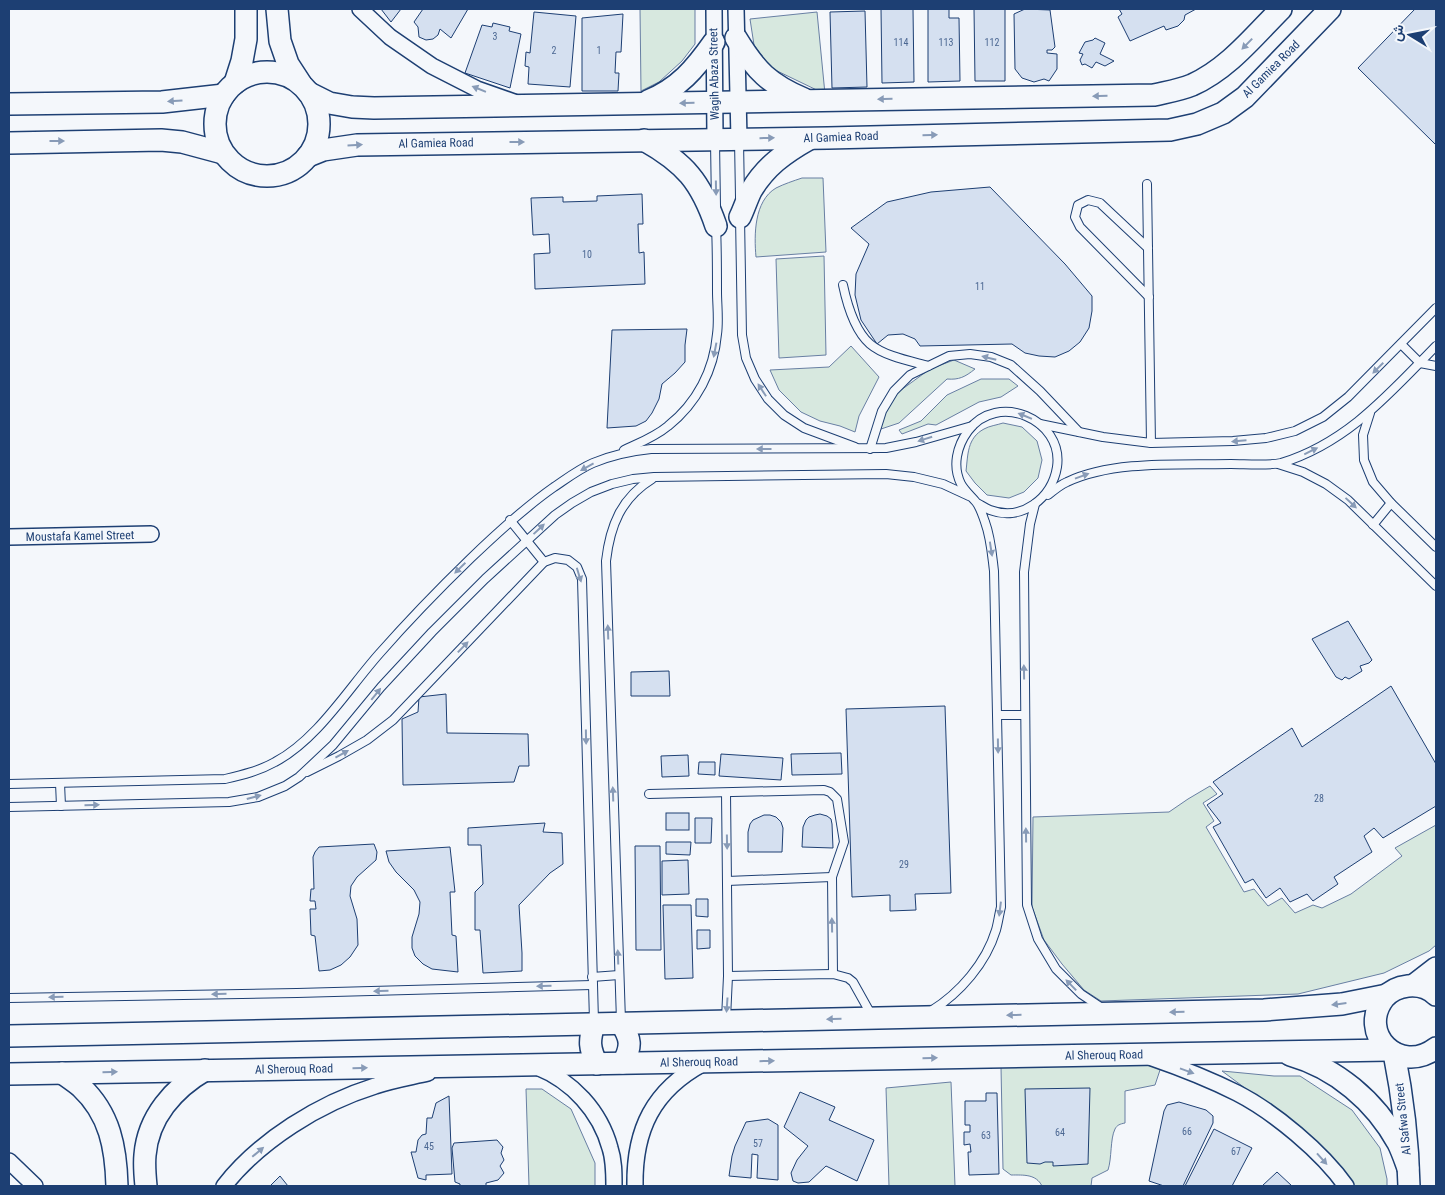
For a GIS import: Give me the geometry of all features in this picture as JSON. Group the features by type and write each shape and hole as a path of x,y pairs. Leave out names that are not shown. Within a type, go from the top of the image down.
{"street":[{"path":"246,9 246,39 242,61 229,89 218,106 215,130 223,153 231,162 253,175 267,176 280,175 301,164 316,142 319,125 317,108 288,64 280,41 277,9"},
{"path":"360,9 390,37 432,66 477,89 525,105"},
{"name":"Wagih Abaza Street","path":"714,9 715,139"},
{"name":"Wagih Abaza Street","path":"736,9 739,139"},
{"path":"9,104 162,102 229,89 247,76 261,72 275,72 289,76 305,89 329,103 374,108 1154,95 1183,88 1210,75 1226,64 1281,9"},
{"name":"Al Gamiea Road","path":"308,156 323,150 357,144 810,138 1170,130 1197,124 1222,113 1245,97 1330,9"},
{"path":"736,38 749,59 765,76 784,91 806,101"},
{"path":"643,104 676,86 690,73 714,42"},
{"path":"740,217 751,192 766,170 786,152 810,138"},
{"path":"9,142 161,140 182,142 223,153"},
{"path":"644,140 682,166 697,184 708,204 716,226"},
{"name":"Moustafa Kamel Street","path":"9,537 150,534"},
{"path":"1414,985 1436,968"},
{"path":"1391,1051 1382,1042 1377,1033 1376,1012 1380,1003 1387,995 1404,986 1424,987 1436,995"},
{"path":"9,1036 1264,1010 1342,1004 1387,995"},
{"path":"621,1023 629,1035 630,1050 623,1063"},
{"path":"594,1024 590,1037 591,1051 597,1064"},
{"name":"Al Sherouq Road","path":"9,1074 1275,1051 1391,1051 1412,1058 1421,1056 1436,1048"},
{"path":"1275,1051 1325,1069 1347,1083 1367,1101 1384,1121 1398,1144 1408,1177"},
{"name":"Al Safwa Street","path":"1391,1051 1404,1110 1408,1177"},
{"path":"1141,1054 1197,1074 1239,1094 1278,1119 1314,1149 1346,1186"},
{"path":"635,1186 637,1150 649,1113 673,1083 689,1071 706,1062"},
{"path":"528,1064 548,1071 565,1082 580,1095 593,1111 603,1128 610,1147 614,1168 614,1186"},
{"path":"224,1186 252,1157 280,1134 310,1114 342,1098 376,1085 458,1066"},
{"path":"146,1186 145,1155 156,1118 169,1099 180,1088 205,1070"},
{"path":"62,1073 81,1087 97,1105 108,1126 115,1149 117,1186"},
{"path":"9,1161 35,1186"}],"lane":[{"path":"9,784 225,779 251,773 275,762 298,747 317,729 379,654 446,583 510,520 571,476 591,464 648,439 667,427 697,395 708,375 718,332 715,139"},
{"path":"739,139 742,335 746,358 755,379 768,399 784,415 804,428 861,450"},
{"path":"1147,184 1151,443"},
{"path":"1148,248 1100,203 1088,200 1078,205 1075,217 1080,227 1149,297"},
{"path":"843,285 848,310 869,344 903,360 928,366"},
{"path":"1040,424 1127,441 1151,443 1233,441 1266,438 1295,431 1324,417 1348,397 1436,308"},
{"path":"1401,344 1420,363 1436,366"},
{"path":"1278,464 1308,453 1334,439 1371,412 1436,346"},
{"path":"870,449 882,411 894,391 910,375 949,356 970,354 991,357 1011,366 1035,386 1079,432"},
{"path":"1110,1014 1081,994 1056,969 1038,939 1027,905 1024,572 1028,532 1038,502 1049,489 1055,476 1057,462 1055,448 1049,435 1040,424 1022,414 1000,412 990,414 972,426 963,438 957,453 957,468 961,483 970,496 977,503 990,510 1006,513 1021,510 1038,502 1066,482 1093,472 1122,467 1278,464 1303,472 1326,484 1348,500 1436,586"},
{"path":"1371,412 1363,435 1364,460 1372,482 1391,504 1436,547"},
{"path":"612,456 632,451 651,450 861,450 886,448 916,442 972,426"},
{"path":"299,777 333,745 381,687 485,579 555,515 572,502 591,492 633,479 654,477 886,474 914,477 942,484 970,496"},
{"path":"621,1023 606,561 612,527 620,512 630,497 642,485 654,477"},
{"path":"922,1016 942,1004 974,972 996,932 1001,907 994,571 991,546 985,522 977,503"},
{"path":"1373,525 1391,504"},
{"path":"510,520 544,562"},
{"path":"9,807 229,802 258,796 285,786 367,740 393,720 544,562 555,558 568,560 577,567 582,579 594,1024"},
{"path":"998,715 1025,715"},
{"path":"60,783 61,806"},
{"path":"649,794 824,790 830,792 837,799 844,842 832,877 833,974"},
{"path":"726,793 728,976 726,1021"},
{"path":"727,881 832,877"},
{"path":"592,976 619,975"},
{"path":"728,976 841,975 853,982 873,1018"},
{"path":"9,998 592,985"}],"shaded area":[{"path":"640,9 695,9 695,44 682,61 659,82 641,91"},
{"path":"817,12 825,94 771,68 754,45 750,19"},
{"path":"802,178 823,178 826,252 756,257 757,219 763,201 776,188"},
{"path":"824,256 826,355 779,358 776,259"},
{"path":"851,346 879,377 859,416 855,432 820,421 801,412 779,390 770,370 829,367"},
{"path":"954,360 975,369 962,377 947,379 899,423 878,430 890,398 930,369"},
{"path":"981,379 1009,379 1018,386 1001,397 979,402 936,425 928,424 902,434 899,430 921,421 947,395"},
{"path":"1003,423 1022,427 1037,441 1042,460 1038,478 1024,492 1009,498 987,495 966,471 969,447 974,437 986,428"},
{"path":"1210,786 1217,794 1203,803 1214,821 1206,827 1244,892 1254,889 1268,906 1282,898 1295,913 1313,905 1322,908 1351,894 1402,856 1395,848 1436,825 1436,945 1429,951 1384,973 1298,994 1101,1001 1084,990 1044,940 1032,907 1033,817 1169,812"},
{"path":"1138,1060 1161,1067 1155,1085 1125,1091 1125,1123 1120,1124 1113,1133 1108,1170 1092,1178 1091,1186 1042,1186 1033,1177 1011,1175 1003,1169 1001,1067"},
{"path":"1222,1071 1274,1076 1300,1076 1352,1110 1380,1148 1387,1186 1351,1186 1284,1117"},
{"path":"951,1082 955,1186 889,1186 886,1088"},
{"path":"526,1089 542,1089 571,1109 595,1163 595,1186 529,1186"}],"building":[{"path":"381,9 401,9 391,22"},
{"path":"423,9 468,9 451,38 440,29 438,35 433,39 426,40 419,37 418,27 414,22"},
{"path":"881,9 913,9 914,82 882,83"},
{"path":"928,9 949,9 949,18 959,18 960,81 928,82"},
{"path":"974,9 1005,9 1005,81 975,81"},
{"path":"1025,9 1050,10 1055,47 1052,50 1047,50 1047,53 1057,54 1057,69 1049,81 1044,79 1034,82 1022,78 1015,69 1014,14"},
{"path":"1119,9 1196,9 1185,15 1184,20 1178,26 1166,30 1164,26 1130,41 1118,17 1122,14"},
{"path":"1415,9 1436,9 1436,145 1358,68"},
{"path":"865,11 867,87 832,88 830,12"},
{"path":"534,12 576,16 570,87 528,84 529,67 525,66 526,52 530,53"},
{"path":"623,14 621,52 616,52 615,73 619,73 618,91 582,91 582,18"},
{"path":"493,23 510,27 509,31 521,34 510,88 465,73 482,25 492,27"},
{"path":"1095,38 1105,43 1100,54 1114,61 1105,66 1096,62 1092,68 1085,64 1082,65 1080,60 1083,54 1079,53 1085,42"},
{"path":"990,187 1065,264 1092,296 1089,328 1080,342 1069,351 1055,357 1025,353 1012,344 920,346 915,339 903,334 888,335 877,344 861,320 855,295 856,274 869,244 851,228 887,202 931,192"},
{"path":"642,194 643,224 638,224 639,253 644,252 645,284 535,289 534,254 550,253 549,234 533,235 531,198 563,197 563,202 597,201 597,196"},
{"path":"687,329 685,362 662,384 659,399 646,421 636,426 607,428 612,330"},
{"path":"1348,621 1372,660 1360,666 1362,671 1349,679 1345,677 1342,680 1336,677 1312,639"},
{"path":"669,671 670,696 631,696 631,672"},
{"path":"1391,686 1436,764 1436,806 1383,838 1374,828 1364,836 1372,852 1334,877 1338,884 1313,901 1307,894 1290,902 1280,888 1266,898 1253,879 1245,883 1213,827 1221,823 1207,805 1223,794 1213,782 1292,728 1302,747"},
{"path":"446,694 447,733 528,734 529,766 519,766 514,782 403,785 402,719 418,712 419,697"},
{"path":"945,706 951,893 915,894 916,910 890,911 890,895 852,897 846,709"},
{"path":"841,753 842,774 792,775 791,754"},
{"path":"721,754 783,758 781,780 719,776"},
{"path":"688,755 689,776 662,777 661,756"},
{"path":"699,762 715,762 715,775 698,774"},
{"path":"666,813 689,813 689,830 666,830"},
{"path":"820,814 831,819 833,848 802,847 803,827 806,820 809,817"},
{"path":"764,815 776,817 781,822 783,828 782,852 748,852 750,824 753,820"},
{"path":"695,818 712,818 711,843 695,843"},
{"path":"545,823 543,832 562,833 563,864 550,873 519,905 522,971 483,973 480,930 475,930 475,892 483,884 481,845 468,845 468,828"},
{"path":"666,842 691,842 690,855 666,854"},
{"path":"374,844 377,852 376,860 357,877 351,886 350,896 357,919 358,945 350,957 341,965 330,970 319,971 315,936 311,935 310,909 316,909 315,901 310,901 311,889 314,889 313,857 315,852 319,847"},
{"path":"635,846 660,846 661,950 636,950"},
{"path":"450,847 455,892 450,892 452,935 456,936 458,972 432,969 415,956 412,948 412,937 419,914 420,902 414,890 389,862 386,851"},
{"path":"688,860 689,894 662,895 662,861"},
{"path":"696,899 708,899 708,917 696,916"},
{"path":"663,905 691,905 693,978 665,979"},
{"path":"697,930 710,930 710,948 697,949"},
{"path":"1090,1088 1088,1164 1053,1166 1053,1162 1027,1163 1025,1089"},
{"path":"800,1092 835,1107 829,1120 874,1140 857,1181 826,1166 809,1182 798,1183 793,1181 791,1173 797,1160 808,1146 784,1127"},
{"path":"986,1093 997,1093 999,1174 969,1175 968,1152 971,1152 970,1144 964,1145 964,1132 970,1132 970,1125 965,1125 965,1101 986,1101"},
{"path":"449,1096 452,1174 426,1175 426,1180 418,1178 411,1152 416,1152 418,1140 422,1135 426,1134 427,1118 432,1118 436,1103"},
{"path":"1179,1102 1206,1110 1213,1116 1213,1123 1183,1186 1164,1186 1149,1181 1164,1111 1167,1105"},
{"path":"768,1119 778,1125 778,1180 757,1178 758,1155 752,1154 751,1178 729,1176 735,1146 746,1122"},
{"path":"1214,1129 1252,1148 1232,1186 1185,1186"},
{"path":"497,1140 503,1147 501,1153 504,1160 500,1166 504,1173 498,1180 486,1183 486,1186 460,1186 460,1184 455,1182 452,1148 454,1143"},
{"path":"1277,1172 1292,1186 1262,1186"},
{"path":"280,1176 288,1186 270,1186"}]}
